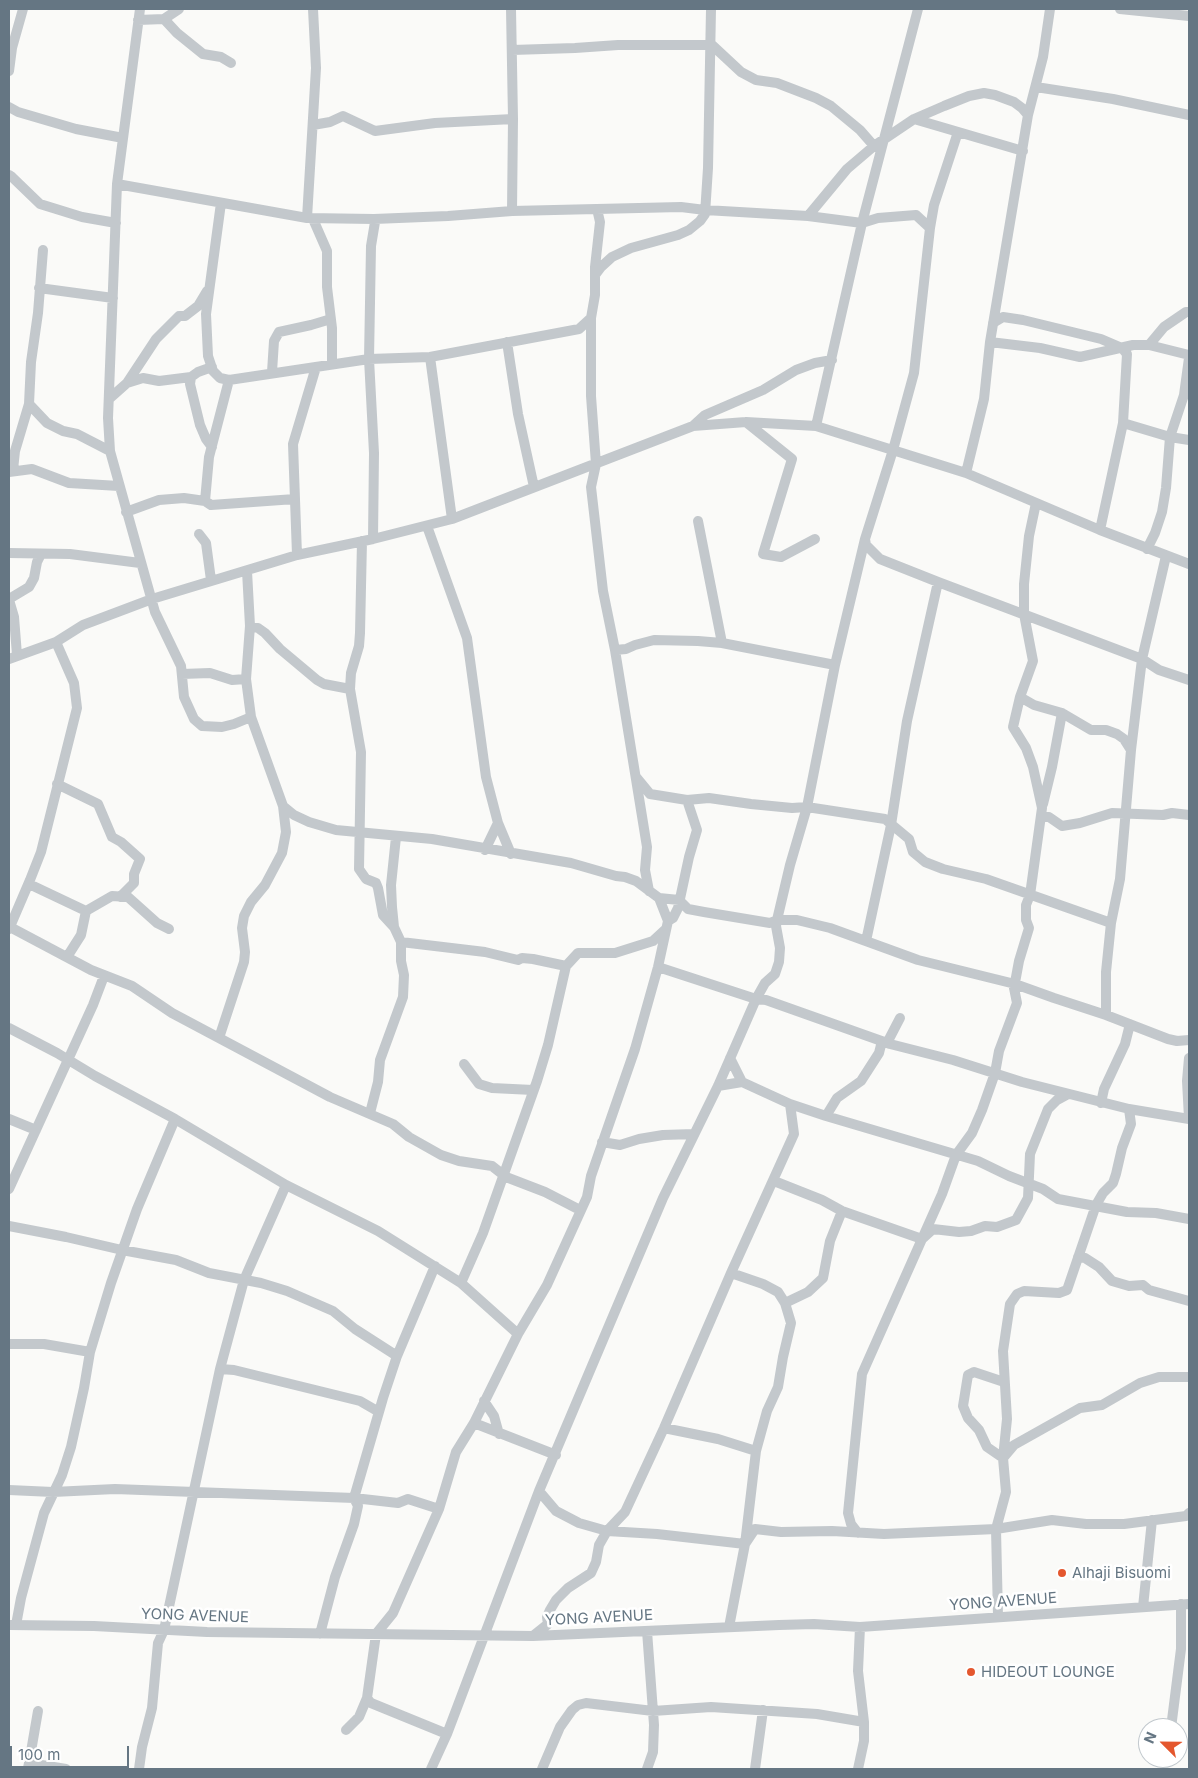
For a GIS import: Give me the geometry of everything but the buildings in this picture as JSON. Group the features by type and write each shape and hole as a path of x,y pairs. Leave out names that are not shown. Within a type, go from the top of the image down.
{"street":[{"path":"9,71 12,48 23,9"},
{"path":"140,9 117,184 108,418 110,451 155,612 181,666 184,697 194,719 202,726 222,727 250,717"},
{"path":"138,20 164,19 179,9"},
{"path":"313,9 316,68 310,218 327,251 327,287 331,319 332,364"},
{"path":"511,9 512,211"},
{"path":"595,275 612,257 631,248 678,235 689,230 705,214 712,46 711,9"},
{"path":"816,426 879,143 918,9"},
{"path":"966,473 984,399 990,342 1028,115 1044,57 1050,9"},
{"path":"1120,9 1189,16"},
{"path":"164,19 177,33 203,54 221,57 231,63"},
{"path":"512,50 618,45 712,46 741,72 756,80 777,83 816,98 831,106 879,143"},
{"path":"1036,87 1113,99 1189,115"},
{"path":"808,216 847,170 879,143 914,120 969,96 984,93 1014,102 1028,115"},
{"path":"9,107 18,112 76,129 123,138"},
{"path":"313,125 330,122 343,116 375,131 436,123 513,120"},
{"path":"914,120 1023,151"},
{"path":"431,1769 447,1734 539,1491 556,1455 663,1198 718,1086 756,999 765,983 775,974 779,962 780,948 776,926 777,920 790,865 807,807 835,665 865,539 893,450 914,373 934,205 958,132"},
{"path":"9,175 40,204 82,217 116,223"},
{"path":"117,184 310,218 374,219 512,211 681,207 808,216 862,223 878,218 916,215 930,228"},
{"path":"221,203 206,314 208,356 212,367 220,378 229,380 272,372 316,368 369,359 430,357 579,329 591,318"},
{"path":"597,209 600,222 595,295 591,318 590,396 596,464 591,487 603,591 615,650 647,847 645,870 649,891"},
{"path":"370,1113 378,1082 380,1060 403,997 404,975 401,961 401,942 394,927 383,915 376,883 366,879 359,869 361,752 350,689 351,673 359,646 374,453 369,359 371,246 374,219"},
{"path":"43,250 38,313 31,362 29,404 11,471 32,469 69,483 119,486"},
{"path":"109,399 127,383 156,339 179,316 185,316 198,306 210,286"},
{"path":"39,288 113,298"},
{"path":"1149,346 1164,327 1186,312 1189,312"},
{"path":"994,323 1003,317 1023,320 1101,339 1122,348 1127,354 1123,423 1100,530"},
{"path":"272,372 274,342 279,332 331,319"},
{"path":"508,342 518,414 534,487"},
{"path":"990,342 1040,348 1080,357 1133,345 1149,346 1189,357 1184,395 1170,437 1162,512 1147,549"},
{"path":"430,357 452,519"},
{"path":"693,426 705,416 763,390 796,370 815,363 832,360"},
{"path":"127,383 143,378 159,381 191,378 198,372 212,367"},
{"path":"297,555 293,444 316,368"},
{"path":"191,378 190,384 200,425 212,447"},
{"path":"205,501 209,457 229,380"},
{"path":"29,404 47,424 63,431 77,434 110,451"},
{"path":"746,422 792,459 763,554 781,557 815,539"},
{"path":"41,554 37,562 34,578 29,586 9,600 14,617 13,657 56,642 83,625 152,599 211,580 297,555 452,519 693,426 746,422 816,426 966,473 1100,530 1189,564"},
{"path":"1123,423 1170,437 1189,440"},
{"path":"126,512 159,500 184,498 212,504 295,499"},
{"path":"1036,502 1029,536 1024,584 1024,614 1033,661 1020,696 1013,727 1026,748 1034,767 1041,813"},
{"path":"698,521 722,643"},
{"path":"427,526 467,638 486,777 498,823 511,854"},
{"path":"199,534 206,543 211,580"},
{"path":"865,539 866,545 880,559 1142,659 1159,670 1189,680"},
{"path":"9,553 70,554 140,563"},
{"path":"1106,1015 1106,972 1111,923 1120,878 1131,750 1142,659 1166,556"},
{"path":"219,1038 244,962 245,952 242,928 244,916 251,902 265,885 282,853 286,832 284,806 250,717 246,680 250,626 247,571"},
{"path":"866,941 891,825 907,721 938,582"},
{"path":"250,626 265,632 280,650 324,684 350,689"},
{"path":"615,650 626,649 654,640 698,641 722,643 835,665"},
{"path":"56,642 74,683 77,708 45,838 29,884 9,928 104,976 132,986 161,1007 276,1070 330,1097 393,1124 441,1155 459,1161 492,1166 504,1175 545,1192 580,1210"},
{"path":"182,674 210,674 232,680 246,680"},
{"path":"1020,696 1034,705 1062,712 1091,730 1106,730 1117,734 1124,739 1131,750"},
{"path":"832,1531 844,1521 848,1513 862,1374 942,1194 956,1155 972,1133 995,1073 999,1051 1016,1003 1014,988 1019,961 1029,928 1026,920 1026,904 1030,895 1041,813 1062,712"},
{"path":"636,776 650,794 687,800 709,798 784,807 807,807 885,819 908,839 913,852 925,862 943,869 986,880 1111,923"},
{"path":"57,784 98,804 112,837 121,842 140,859 134,874 134,883 120,897"},
{"path":"640,805 650,794"},
{"path":"461,1283 483,1233 548,1045 566,966 578,952 615,953 653,941 673,918 678,908 697,830 687,800"},
{"path":"284,806 294,815 309,822 336,830 432,839 485,850 571,863 616,876 626,876 659,898 679,900 688,909 770,923 777,920 797,920 830,928 918,960 1015,984 1106,1015 1168,1039 1177,1041 1189,1040"},
{"path":"1041,813 1062,826 1080,823 1112,812 1189,815"},
{"path":"485,850 498,823"},
{"path":"394,927 391,885 396,837"},
{"path":"29,884 86,911"},
{"path":"67,957 81,936 86,911 112,896 128,897 157,924 169,929"},
{"path":"346,1730 359,1717 367,1698 376,1634 393,1613 439,1508 456,1452 474,1423 518,1334 547,1285 587,1197 591,1176 635,1049 658,967 667,925 659,898"},
{"path":"401,942 485,952 518,960 528,958 566,966"},
{"path":"658,967 756,999 766,1000 884,1042 1129,1110 1189,1118 1187,1081 1189,1058"},
{"path":"9,1189 93,1005 104,976"},
{"path":"826,1116 837,1098 861,1081 900,1018"},
{"path":"1102,1103 1104,1089 1126,1044 1130,1024"},
{"path":"9,1028 175,1119 286,1184 378,1231 461,1283 518,1334"},
{"path":"730,1058 742,1082"},
{"path":"464,1064 479,1084 492,1088 533,1090"},
{"path":"718,1086 742,1082 790,1104 978,1161 1009,1176 1043,1189 1058,1199 1127,1212 1156,1213 1189,1219"},
{"path":"922,1239 933,1229 971,1231 985,1226 997,1227 1016,1220 1028,1198 1030,1154 1048,1109 1056,1100 1068,1094"},
{"path":"533,1636 548,1624 547,1617 556,1600 568,1588 591,1574 596,1562 599,1545 607,1531 625,1512 794,1134 790,1104"},
{"path":"998,1616 996,1529 1006,1492 1003,1458 1008,1419 1003,1351 1009,1310 1013,1299 1017,1294 1024,1291 1063,1292 1067,1290 1096,1206 1103,1193 1113,1183 1122,1148 1131,1124 1129,1110"},
{"path":"9,1119 36,1130"},
{"path":"12,1625 44,1513 62,1475 84,1388 90,1352 122,1250 175,1119"},
{"path":"602,1142 620,1145 639,1139 663,1135 694,1134"},
{"path":"774,1181 822,1200 842,1211 922,1239"},
{"path":"139,1769 142,1747 152,1708 158,1643 164,1630 220,1370 244,1280 286,1184"},
{"path":"785,1303 808,1292 823,1278 830,1241 842,1211"},
{"path":"9,1226 176,1260 209,1272 287,1291 333,1312 355,1329 397,1356"},
{"path":"1078,1257 1085,1258 1099,1267 1112,1281 1129,1286 1143,1285 1150,1290 1189,1301"},
{"path":"320,1634 336,1577 354,1524 358,1506 354,1498 383,1398 397,1356 435,1266"},
{"path":"730,1627 745,1544 756,1451 767,1411 778,1386 782,1357 791,1323 785,1303 778,1292 731,1273"},
{"path":"9,1344 44,1344 90,1352"},
{"path":"220,1370 234,1370 360,1401 379,1412"},
{"path":"1003,1458 987,1447 979,1430 968,1418 963,1406 968,1376 974,1372 1004,1382"},
{"path":"1003,1458 1014,1445 1080,1408 1102,1405 1140,1383 1159,1377 1189,1377"},
{"path":"360,1401 383,1398"},
{"path":"484,1401 494,1416 499,1434"},
{"path":"474,1423 556,1455"},
{"path":"664,1428 718,1439 756,1451"},
{"path":"9,1490 53,1492 115,1489 195,1491 354,1498 398,1503 408,1500 439,1508"},
{"path":"539,1491 556,1511 579,1523 607,1531 657,1534 745,1544"},
{"path":"848,1513 851,1524 858,1533"},
{"path":"745,1544 755,1529 781,1532 832,1531 884,1534 996,1529 1052,1520 1086,1524 1124,1524 1186,1516 1189,1513"},
{"path":"1143,1607 1152,1520"},
{"path":"1172,1718 1185,1604"},
{"name":"YONG AVENUE","path":"12,1625 320,1634 533,1636 814,1624 860,1627 1185,1604"},
{"path":"858,1769 863,1750 864,1722 858,1671 860,1627"},
{"path":"647,1631 654,1744 647,1769"},
{"path":"367,1698 372,1703 447,1734"},
{"path":"542,1769 560,1727 572,1710 578,1705 586,1703 653,1710 711,1707 763,1710 817,1714 864,1722"},
{"path":"755,1769 763,1710"},
{"path":"38,1711 28,1766 66,1769"}],"place":[{"name":"Alhaji Bisuomi","path":"1062,1573"},
{"name":"HIDEOUT LOUNGE","path":"971,1672"}]}
